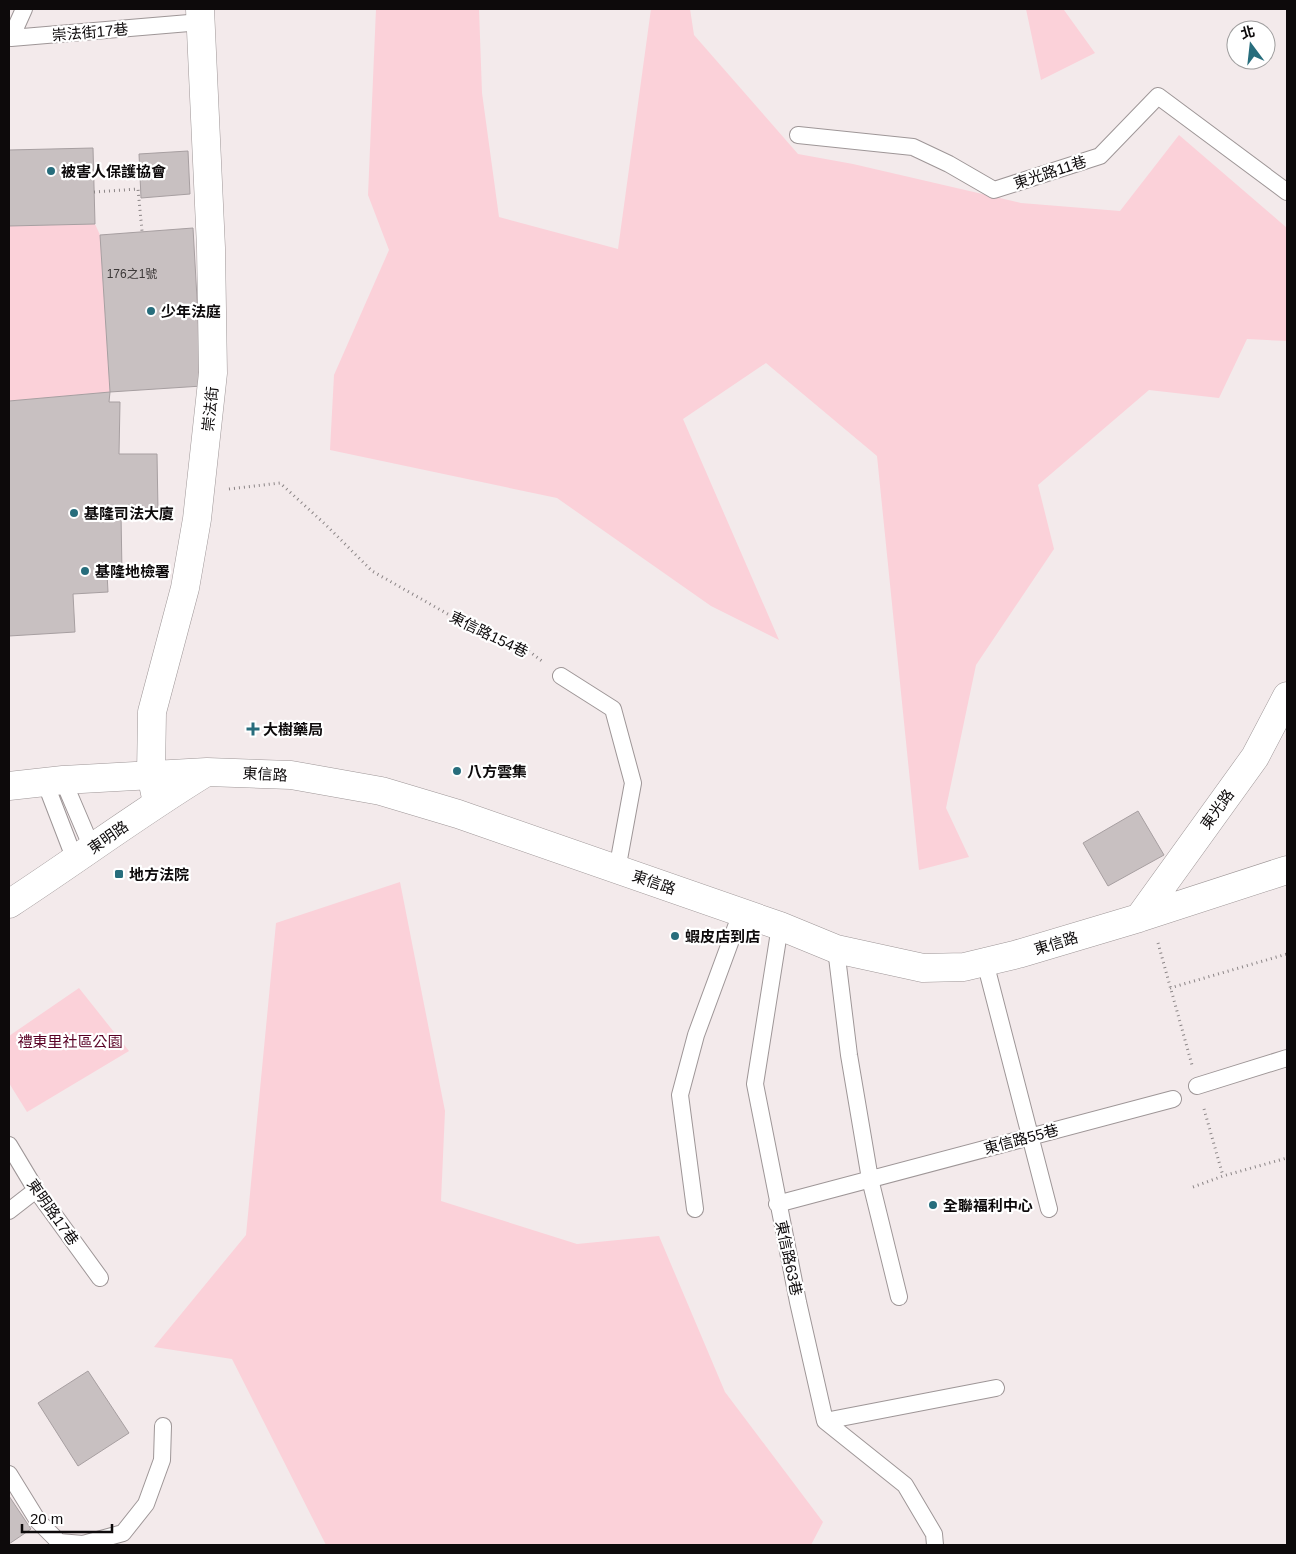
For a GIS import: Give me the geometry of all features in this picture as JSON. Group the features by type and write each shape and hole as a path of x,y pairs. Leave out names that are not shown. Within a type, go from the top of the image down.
{"main road":[{"name":"崇法街","path":"157,803 151,774 152,712 185,588 198,519 213,373 211,248 200,15"},
{"name":"東光路","path":"1139,918 1255,757 1287,696"},
{"name":"東信路","path":"9,786 151,774 207,772 291,775 381,791 458,814 780,926 836,949 923,968 964,967 1018,954 1139,918 1287,870"},
{"name":"東明路","path":"9,904 157,803 207,772"}],"lane":[{"name":"崇法街17巷","path":"24,9 11,38 200,15"},
{"name":"東光路11巷","path":"798,134 913,147 949,164 994,190 1100,156 1158,96 1287,192"},
{"path":"561,676 613,709 633,783 617,870"},
{"path":"54,781 84,854"},
{"path":"695,1209 680,1096 696,1035 741,913"},
{"name":"東信路63巷","path":"780,926 755,1084 798,1302 825,1421"},
{"path":"836,949 849,1055 870,1179 898,1297"},
{"path":"984,962 1050,1210"},
{"path":"1197,1086 1287,1058"},
{"name":"東信路55巷","path":"778,1204 1173,1099"},
{"name":"東明路17巷","path":"9,1145 36,1190 100,1278"},
{"path":"9,1211 36,1190"},
{"path":"825,1421 996,1388"},
{"path":"825,1421 904,1485 934,1534 935,1545"},
{"path":"9,1474 38,1521 59,1542 83,1544 123,1533 146,1504 162,1460 164,1426"}],"path":[{"path":"94,192 138,189 142,231"},
{"name":"東信路154巷","path":"201,493 280,483 372,570 467,625 525,648 561,676"},
{"path":"1139,918 1152,923 1223,1176"},
{"path":"1170,988 1287,954"},
{"path":"1193,1187 1223,1176 1287,1158"}],"green space":[{"path":"376,9 479,9 482,93 499,217 618,249 651,9 690,9 694,35 798,154 853,164 1021,203 1120,211 1179,135 1287,228 1287,341 1247,339 1219,398 1149,390 1038,485 1054,549 976,665 946,808 969,857 919,870 877,456 766,363 683,419 779,640 711,606 557,498 330,450 334,375 389,250 368,195"},
{"path":"1026,9 1065,9 1095,53 1041,80"},
{"path":"95,224 100,235 110,392 9,401 9,226"},
{"path":"400,882 445,1111 441,1201 577,1244 659,1236 725,1392 823,1522 811,1545 326,1545 232,1359 154,1347 246,1235 276,923"},
{"name":"禮東里社區公園","path":"79,988 129,1051 27,1112 9,1083 9,1036"}],"building":[{"name":"被害人保護協會","path":"93,148 95,224 9,226 9,150"},
{"path":"188,151 190,194 141,198 139,154"},
{"name":"少年法庭","path":"193,228 202,386 110,392 100,235"},
{"name":"基隆司法大廈","path":"110,392 109,402 120,402 119,454 157,454 158,511 121,514 122,573 107,573 108,592 73,594 75,632 9,636 9,401"},
{"path":"1138,811 1164,855 1108,886 1083,843"},
{"path":"88,1371 129,1433 78,1466 38,1403"},
{"path":"9,1496 31,1529 9,1544"}],"place":[{"name":"被害人保護協會","path":"51,171"},
{"name":"少年法庭","path":"151,311"},
{"name":"基隆司法大廈","path":"74,513"},
{"name":"基隆地檢署","path":"85,571"},
{"name":"大樹藥局","path":"253,729"},
{"name":"八方雲集","path":"457,771"},
{"name":"地方法院","path":"119,874"},
{"name":"蝦皮店到店","path":"675,936"},
{"name":"全聯福利中心","path":"933,1205"}]}
